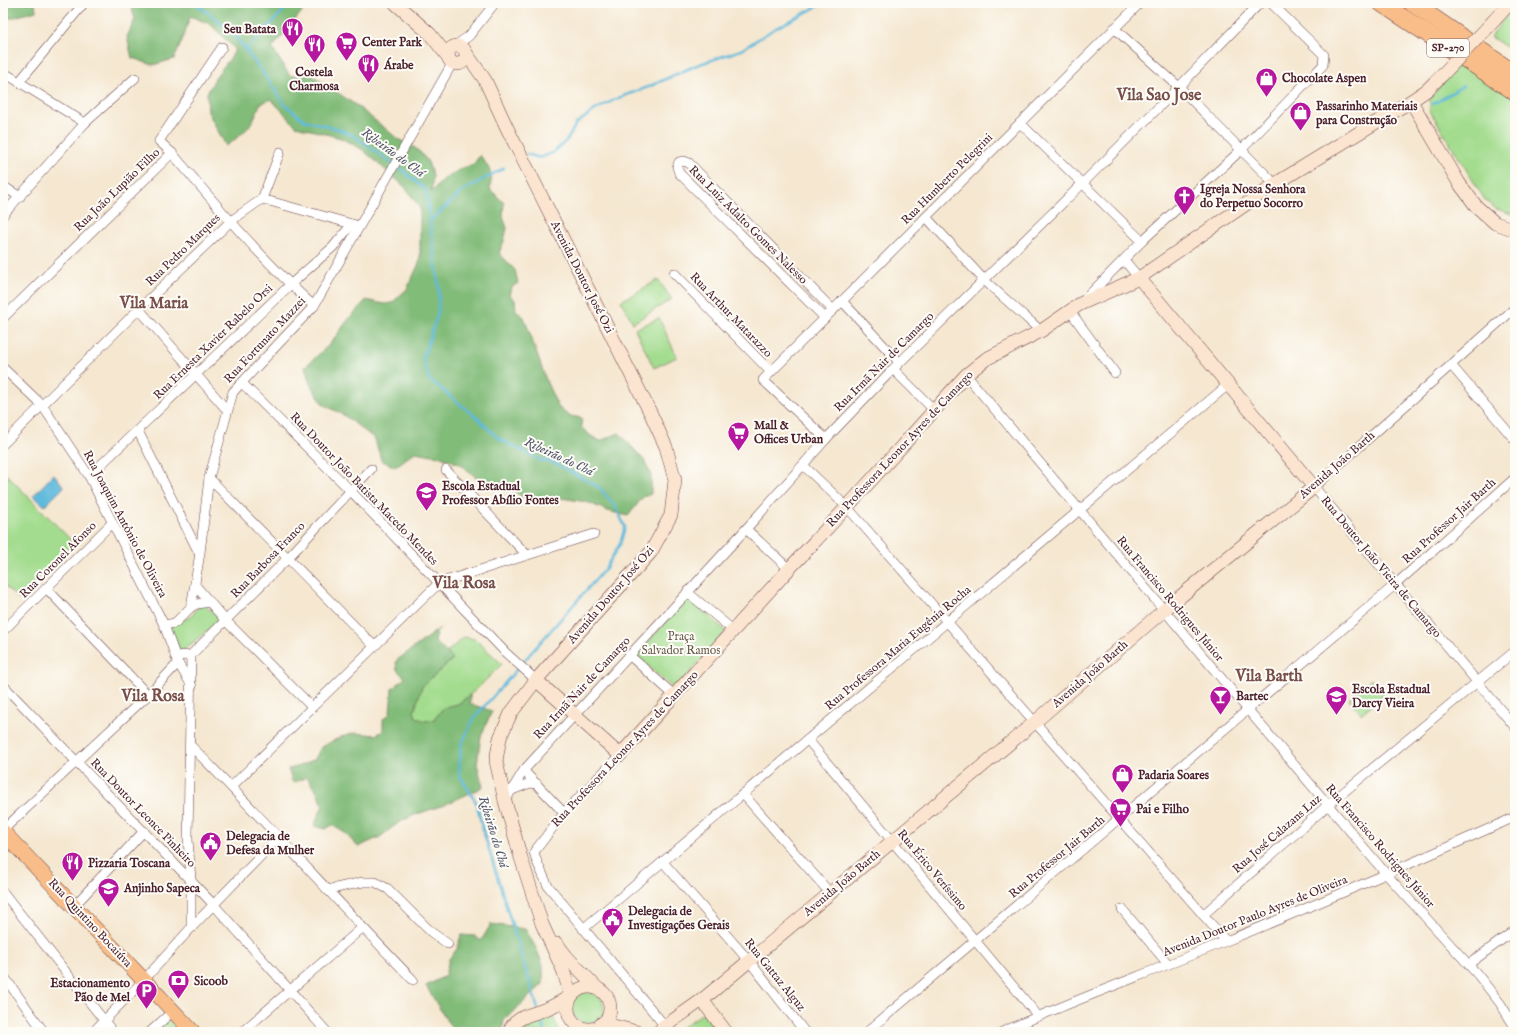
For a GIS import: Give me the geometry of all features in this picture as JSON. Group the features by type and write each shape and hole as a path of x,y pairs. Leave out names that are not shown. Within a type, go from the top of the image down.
{"highway":[{"name":"SP-270","path":"1381,3 1515,92"},
{"name":"SP-270","path":"1412,3 1515,74"}],"main road":[{"name":"Avenida Doutor José Ozi","path":"395,3 430,34 458,54 489,91 651,414 666,447 674,480 671,515 651,552 536,680 511,713 500,738 496,761 509,796 521,858 542,924 563,970 571,996"},
{"name":"Rua Professora Leonor Ayres de Camargo","path":"620,755 966,375 986,360 1041,331 1075,308 1139,278 1274,184 1411,101 1427,90 1510,3"},
{"path":"1420,117 1427,90"},
{"path":"1411,101 1459,183 1476,206 1494,223 1515,230"},
{"path":"1396,111 1408,111 1420,117"},
{"name":"Rua Doutor João Vieira de Camargo","path":"1139,278 1314,487"},
{"name":"Avenida João Barth","path":"661,1029 702,1000 749,961 1035,722 1164,610 1314,487"},
{"path":"536,680 620,755"},
{"name":"Rua Quintino Bocaiúva","path":"3,831 193,1032"},
{"name":"Avenida Doutor José Ozi","path":"542,924 567,957 597,988"},
{"path":"509,1032 512,1025 528,1014 547,1009 571,996 582,987 589,986 602,991 632,1030"},
{"path":"571,996 568,1003 573,1023"},
{"path":"598,1027 608,1015 610,1009 608,1000"},
{"path":"702,1000 726,1032"},
{"path":"547,1009 580,1027 587,1029 598,1027 632,1030"}],"street":[{"path":"19,82 84,3"},
{"name":"Rua Fortunato Mazzei","path":"191,608 200,553 209,478 233,392 314,306 356,225 396,162 458,54 469,36 495,3"},
{"name":"Rua Humberto Pelegrini","path":"771,372 1140,3"},
{"name":"Rua Irmã Nair de Camargo","path":"509,796 524,771 804,466 826,439 896,366 1082,184 1260,3"},
{"path":"1115,373 1075,308 1142,241 1240,151 1323,65 1324,55 1271,3"},
{"path":"1114,28 1179,87 1240,151 1274,184"},
{"name":"Rua João Lupião Filho","path":"3,318 172,153 159,141 222,46"},
{"path":"3,72 85,123"},
{"path":"3,216 85,123 135,78"},
{"path":"1020,123 1142,241"},
{"path":"280,152 262,199 356,225"},
{"path":"172,153 231,221 290,285 314,306"},
{"name":"Rua Luiz Adalto Gomes Nalesso","path":"825,318 679,173 677,167 679,162 684,161 689,163 833,310"},
{"path":"3,186 20,197"},
{"name":"Rua Pedro Marques","path":"3,444 139,309 231,221 262,199"},
{"path":"725,217 733,208"},
{"path":"926,217 984,280 1041,331"},
{"name":"Rua Ernesta Xavier Rabelo Orsi","path":"89,476 290,285 356,225"},
{"path":"773,267 782,257"},
{"name":"Rua Doutor João Vieira de Camargo","path":"1124,260 1139,278"},
{"name":"Rua Arthur Matarazzo","path":"674,273 771,372 763,380 826,439"},
{"path":"842,301 934,410"},
{"name":"Avenida João Barth","path":"1314,487 1515,308"},
{"path":"139,309 227,410"},
{"path":"1451,365 1515,440"},
{"name":"Rua Joaquim Antônio de Oliveira","path":"3,368 42,405 89,476 164,625 177,659 192,686"},
{"name":"Rua Francisco Rodrigues Júnior","path":"966,375 1387,875 1469,964 1500,1003 1515,1027"},
{"name":"Rua Doutor João Batista Macedo Mendes","path":"242,383 350,490 506,654 536,680"},
{"name":"Rua Professora Maria Eugênia Rocha","path":"583,929 1228,384"},
{"path":"138,431 200,553"},
{"path":"804,466 847,507 1226,941"},
{"name":"Rua Barbosa Franco","path":"191,655 287,559 371,469"},
{"path":"446,470 527,555"},
{"path":"209,478 374,646"},
{"name":"Rua Professor Jair Barth","path":"867,1032 1396,584 1515,478"},
{"name":"Rua Doutor João Vieira de Camargo","path":"1314,487 1515,727"},
{"name":"Rua Coronel Afonso","path":"3,630 112,523"},
{"path":"746,529 789,569"},
{"path":"232,786 439,583 594,534"},
{"path":"195,585 226,620 312,707"},
{"path":"46,588 148,695"},
{"path":"687,592 733,630"},
{"path":"164,625 175,623 197,604 210,602"},
{"name":"Rua José Calazans Luz","path":"1203,915 1328,805 1515,651"},
{"path":"3,831 148,695 177,659 191,655 192,686 188,839 191,928"},
{"path":"629,655 674,696"},
{"name":"Rua Doutor Leonce Pinheiro","path":"3,684 214,905 327,1032"},
{"name":"Rua Érico Veríssimo","path":"808,740 1038,1016"},
{"path":"190,744 232,786 362,928 413,980"},
{"name":"Rua Professora Leonor Ayres de Camargo","path":"583,929 548,886 534,852 564,813 620,755"},
{"path":"524,771 564,813"},
{"path":"509,796 530,783 537,784"},
{"path":"743,794 830,893"},
{"name":"Avenida Doutor Paulo Ayres de Oliveira","path":"1002,1032 1038,1016 1387,875 1515,817"},
{"path":"74,906 144,831"},
{"path":"92,1032 144,980 191,928 278,837"},
{"name":"Rua Gattaz Alguz","path":"663,862 749,961 805,1032"},
{"path":"327,890 363,882 375,882 388,889 431,932 448,944"},
{"path":"3,892 113,1032"},
{"path":"1122,909 1168,964"},
{"path":"242,1032 362,928"},
{"path":"583,929 661,1029"},
{"path":"1469,964 1515,930"},
{"path":"3,975 44,1032"},
{"path":"150,1032 173,1011"}],"green space":[{"path":"3,3 35,3 36,11 7,19 3,18"},
{"path":"130,3 309,3 272,48 290,76 312,75 357,106 398,139 415,148 428,162 433,176 431,192 446,177 474,164 480,155 491,174 490,189 504,203 503,217 507,228 499,253 515,270 518,283 512,287 509,294 515,300 516,311 524,317 547,383 558,407 569,416 582,418 581,427 591,436 600,441 619,433 644,460 651,475 651,494 643,497 628,516 608,511 587,502 561,498 522,497 505,485 478,479 460,464 438,456 415,452 395,467 381,460 375,439 345,416 323,404 310,384 305,367 330,344 348,320 366,300 384,304 392,303 407,289 420,261 420,208 405,187 363,150 341,138 296,126 271,99 260,104 251,124 226,146 208,112 207,93 217,75 232,56 235,49 210,24 190,16 184,36 174,59 153,65 132,58 127,37 135,19"},
{"path":"1515,6 1515,53 1491,37 1504,18"},
{"path":"1461,61 1515,97 1515,215 1496,209 1485,200 1430,111 1430,98"},
{"path":"658,280 672,299 633,323 621,301"},
{"path":"659,318 677,357 654,368 635,329"},
{"path":"3,471 74,543 18,599 3,584"},
{"name":"Praça Salvador Ramos","path":"687,597 726,631 675,690 636,656"},
{"path":"199,605 204,605 222,619 181,652 168,627 192,616"},
{"path":"440,628 436,633 435,642 453,659 422,686 414,712 416,717 424,721 434,720 443,708 458,704 470,695 470,704 492,711 481,736 477,764 483,787 444,805 414,815 398,823 380,837 358,847 345,833 332,825 326,829 314,826 323,805 317,792 307,777 293,783 288,769 297,767 315,759 321,747 341,737 355,733 376,735 383,731 383,719 390,714 392,689 405,678 397,670 396,661"},
{"path":"464,637 475,639 502,664 476,690 458,704 443,708 434,720 424,721 416,717 414,712 422,686 453,659 447,652"},
{"path":"1371,679 1384,694 1361,714 1349,699"},
{"path":"491,924 525,929 536,948 543,965 543,984 504,1020 502,1032 454,1032 426,986 445,976 449,959 457,949 461,935 475,936 481,941"},
{"path":"585,992 591,992 601,999 604,1008 603,1014 597,1021 591,1024 585,1024 575,1017 572,1011 572,1005 579,995"},
{"path":"703,1013 719,1032 675,1032"},
{"path":"174,1015 189,1032 154,1032"},
{"path":"553,1017 560,1032 515,1032 524,1023 532,1019"}],"water":[{"path":"54,474 64,487 45,506 33,496"}],"waterway":[{"name":"Ribeirão do Chá","path":"195,3 232,32 261,70 284,104 304,120 338,129 356,137 393,164"},
{"path":"246,50 291,3"},
{"path":"527,154 540,158 554,152 567,140 576,124 595,110 618,98 648,87 697,65 741,50 774,29 824,3"},
{"path":"1433,104 1463,86"},
{"name":"Ribeirão do Chá","path":"397,166 426,190 439,289 438,313 423,358 429,379 476,417 498,438 540,460 554,463 599,487 617,509 625,527 620,544 605,569 522,663"},
{"path":"430,221 464,190 504,168"},
{"name":"Ribeirão do Chá","path":"519,667 474,718 461,745 459,774 477,804 482,827 538,1009"},
{"name":"Ribeirão do Chá","path":"540,1015 545,1032"}],"place":[{"name":"Seu Batata","path":"292,48"},
{"name":"Center Park","path":"347,62"},
{"name":"Costela Charmosa","path":"314,64"},
{"name":"Árabe","path":"369,84"},
{"name":"Chocolate Aspen","path":"1267,98"},
{"name":"Passarinho Materiais para Construção","path":"1300,132"},
{"name":"Igreja Nossa Senhora do Perpetuo Socorro","path":"1185,216"},
{"name":"Mall & Offices Urban","path":"739,452"},
{"name":"Escola Estadual Professor Abílio Fontes","path":"426,512"},
{"name":"Bartec","path":"1220,716"},
{"name":"Escola Estadual Darcy Vieira","path":"1337,716"},
{"name":"Padaria Soares","path":"1122,794"},
{"name":"Pai e Filho","path":"1121,828"},
{"name":"Delegacia de Defesa da Mulher","path":"211,862"},
{"name":"Pizzaria Toscana","path":"72,882"},
{"name":"Anjinho Sapeca","path":"109,908"},
{"name":"Delegacia de Investigações Gerais","path":"612,938"},
{"name":"Sicoob","path":"179,1000"},
{"name":"Estacionamento Pão de Mel","path":"146,1010"}],"district":[{"name":"Vila Sao Jose","path":"1159,96"},
{"name":"Vila Maria","path":"154,304"},
{"name":"Vila Rosa","path":"464,584"},
{"name":"Vila Barth","path":"1269,677"},
{"name":"Vila Rosa","path":"153,697"}]}
